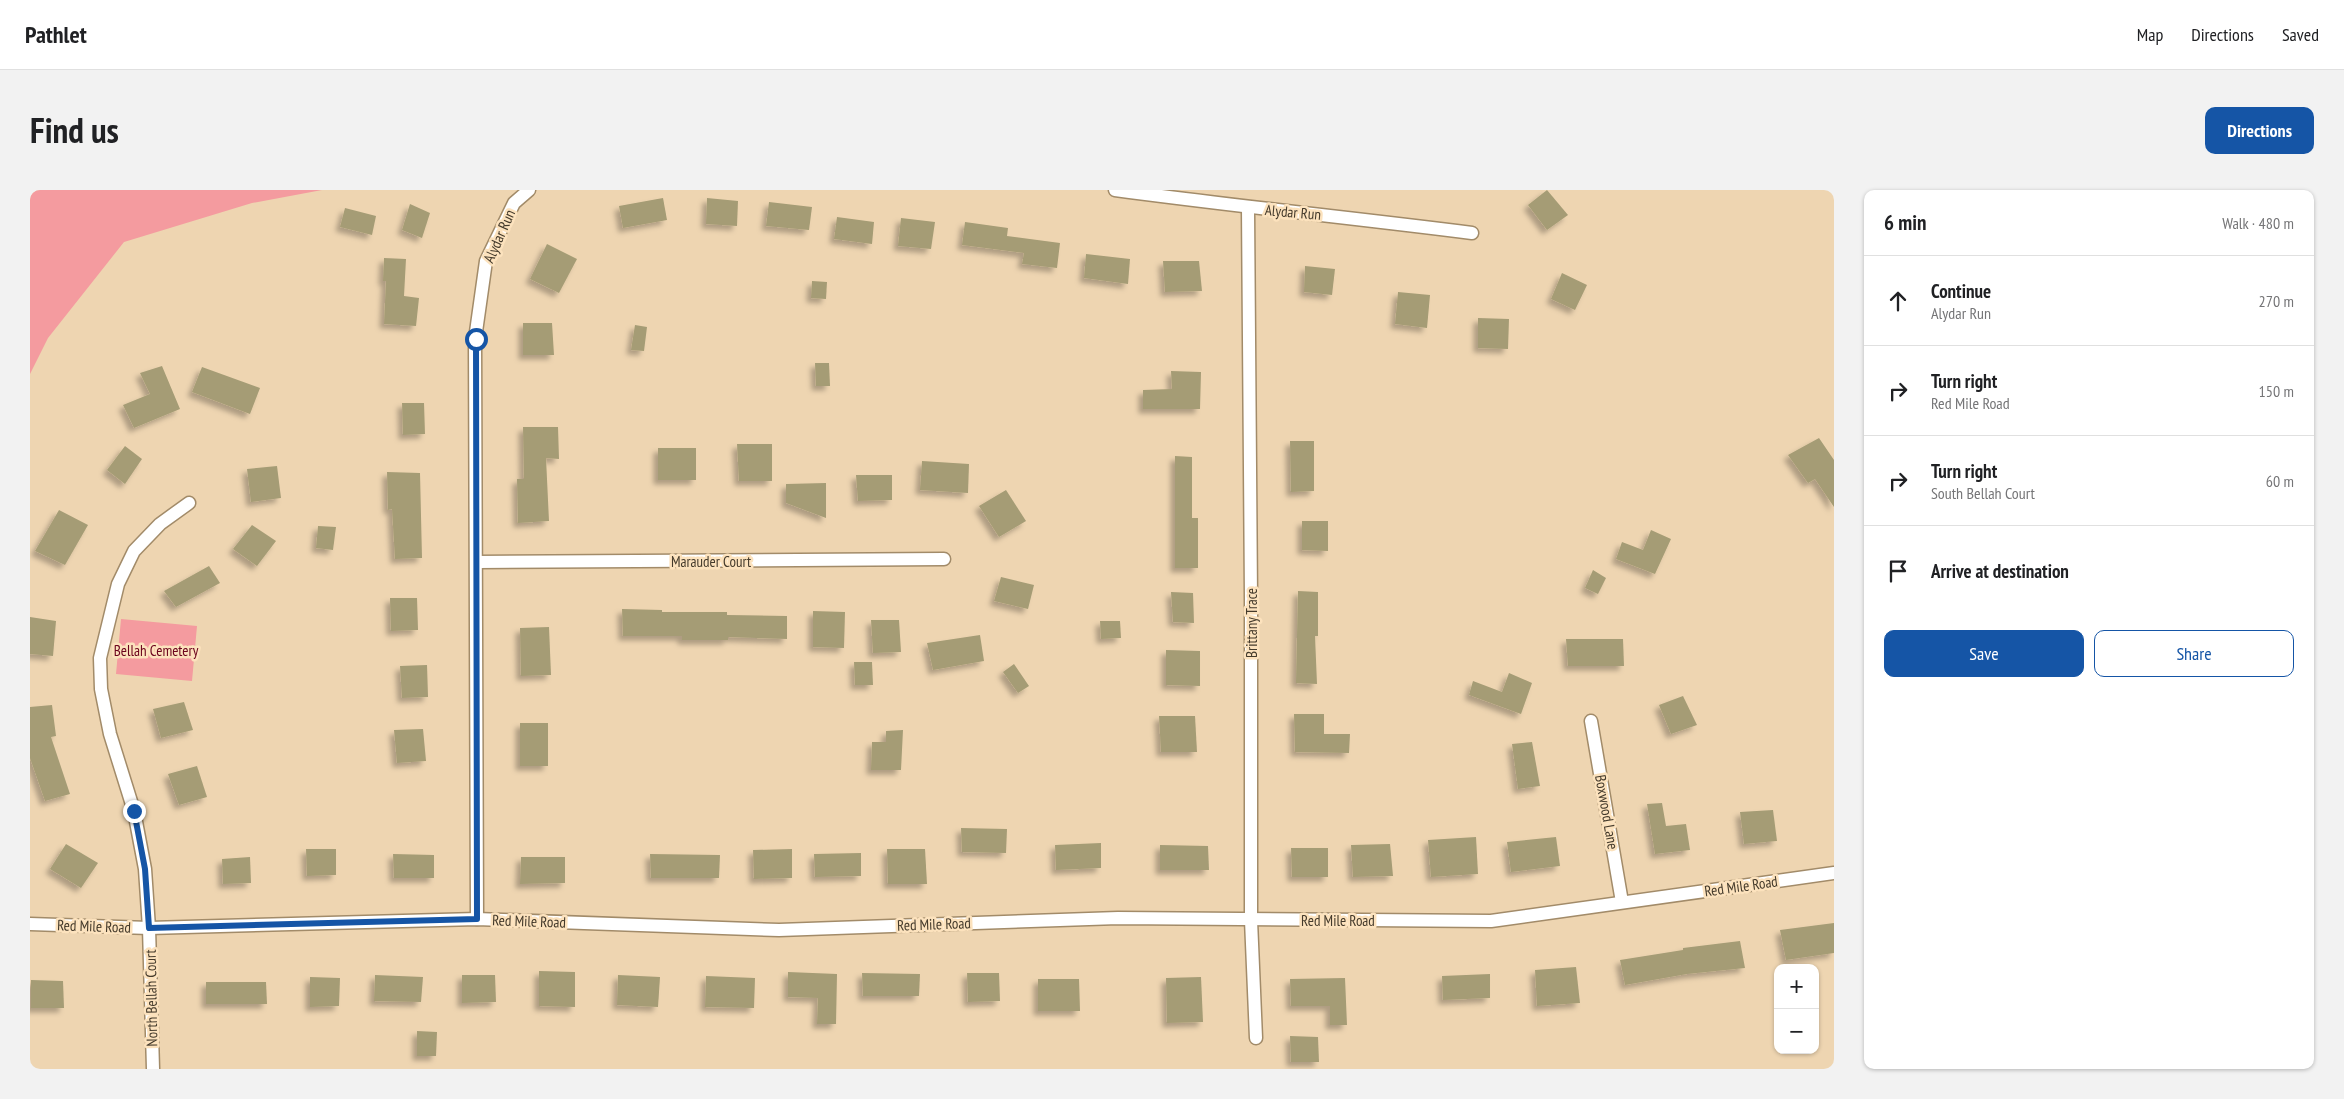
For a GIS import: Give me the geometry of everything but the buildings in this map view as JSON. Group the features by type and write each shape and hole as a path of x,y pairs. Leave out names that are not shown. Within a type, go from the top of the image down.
{"street":[{"name":"Alydar Run","path":"477,919 478,562 476,339 486,261 514,203 529,190"},
{"name":"Alydar Run","path":"1115,190 1248,208 1472,233"},
{"name":"Brittany Trace","path":"1248,208 1251,920 1256,1038"},
{"name":"North Bellah Court","path":"152,1069 149,928 145,869 134,811 110,734 101,689 100,658 118,584 134,551 160,524 189,503"},
{"name":"Marauder Court","path":"478,562 944,559"},
{"name":"Boxwood Lane","path":"1591,721 1622,902"},
{"name":"Red Mile Road","path":"30,924 149,928 477,919 779,930 1118,918 1491,921 1834,873"}],"green space":[{"path":"30,190 322,190 252,203 124,242 48,338 30,374"},
{"name":"Bellah Cemetery","path":"121,619 197,626 192,681 116,674"}],"route":[{"path":"134,811 145,869 149,928 477,919 478,562 476,339"}]}
